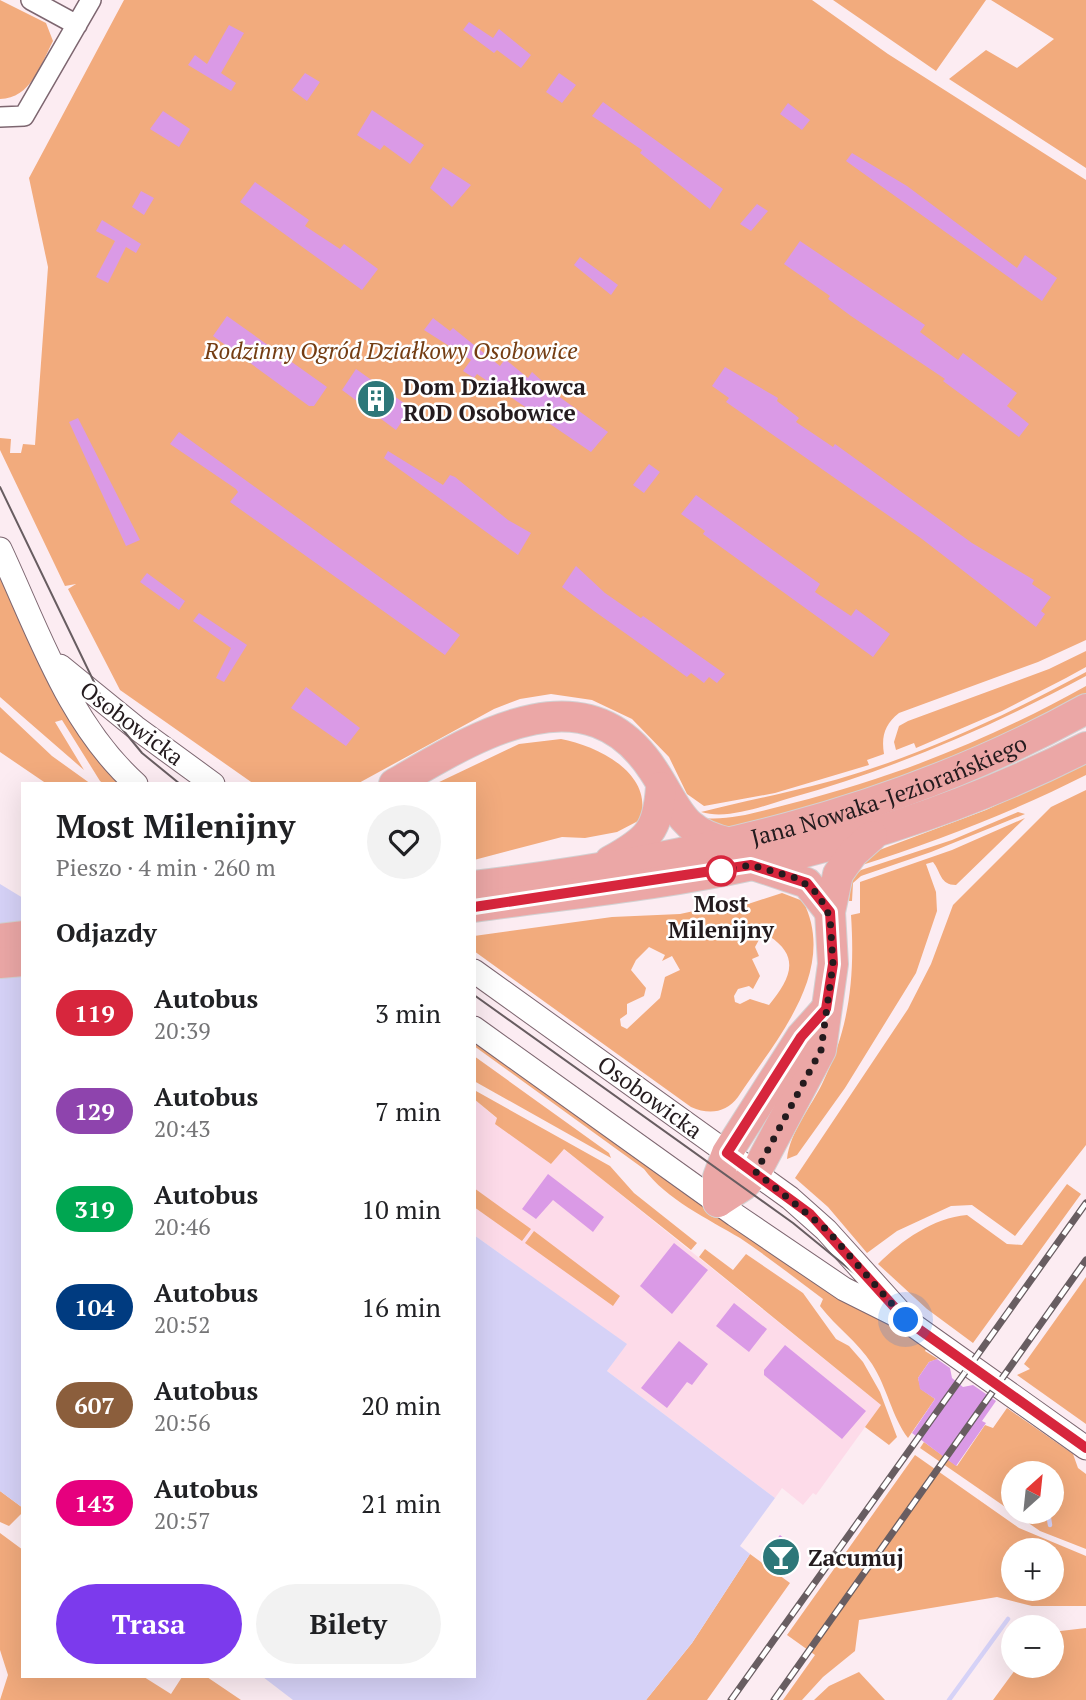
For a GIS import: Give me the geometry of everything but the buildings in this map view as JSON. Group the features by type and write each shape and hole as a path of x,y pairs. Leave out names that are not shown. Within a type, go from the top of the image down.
{"main road":[{"name":"Jana Nowaka-Jeziorańskiego","path":"601,867 731,843 884,801 950,774 1086,709"},
{"path":"398,782 508,725 548,715 586,720 620,735 647,762 661,787 691,828 710,839 731,843"},
{"name":"Jana Nowaka-Jeziorańskiego","path":"751,865 874,833 1029,776 1086,747"},
{"path":"476,886 601,867 638,846 650,834 658,817 661,787"},
{"path":"718,1202 744,1185 756,1172 821,1050 833,964 830,912 841,867 874,833"},
{"path":"476,907 751,865 807,883 830,912"},
{"path":"0,939 21,936"},
{"path":"0,963 21,961"},
{"path":"718,1202 719,1177 727,1153 801,1037 826,1009"}],"street":[{"path":"31,0 77,25"},
{"path":"0,117 24,116 91,0"},
{"name":"Osobowicka","path":"0,548 52,659 94,740 134,782"},
{"name":"Osobowicka","path":"52,659 135,727 210,782"},
{"name":"Osobowicka","path":"476,972 756,1172 827,1230 906,1320"},
{"name":"Osobowicka","path":"476,1029 844,1289 906,1320 1086,1448"}],"shaded area":[{"path":"0,884 21,897 21,1507 0,1491"},
{"path":"476,1101 551,1164 563,1149 583,1164 881,1405 816,1495 813,1493 803,1505 782,1488 775,1498 607,1371 626,1344 476,1236"},
{"path":"476,1236 627,1344 607,1371 775,1498 740,1546 750,1554 692,1643 646,1700 293,1700 264,1678 476,1678"}],"green space":[{"path":"0,0 46,23 53,41 27,87 11,97 0,99"},
{"name":"Rodzinny Ogród Działkowy Osobowice","path":"124,0 812,0 888,54 1086,180 1086,640 1038,662 899,713 885,731 884,754 867,760 869,765 775,793 704,806 687,794 669,757 632,719 592,700 551,694 520,699 494,709 361,782 251,782 120,690 68,589 76,584 65,586 0,450 0,438 11,439 10,453 21,453 23,444 35,445 48,267 29,178"},
{"path":"833,0 986,0 936,71"},
{"path":"991,0 1086,0 1086,168 949,79 986,50 1017,68 1054,39"},
{"path":"0,575 122,782 100,781 62,720 55,722 84,770 0,697"},
{"path":"1086,651 1086,667 1066,678 1002,711 916,748 914,743 896,750 894,742 899,726 908,721 1049,669"},
{"path":"1086,672 1086,676 1014,713 867,774 746,811 722,814 701,812 821,784 890,762 976,727"},
{"path":"1086,686 1086,694 1045,717 922,771 845,799 729,829 703,818 726,818 760,812 869,781 980,739"},
{"path":"0,707 52,756 88,782 44,782 0,752"},
{"path":"561,739 591,748 606,756 631,776 639,789 642,804 640,820 617,832 585,838 562,837 476,859 476,782 439,782 519,744"},
{"path":"1086,763 1086,775 1031,801 946,836 859,866 874,852 986,810"},
{"path":"1086,790 1086,1145 1015,1236 972,1205 951,1206 897,1231 867,1253 828,1207 795,1178 908,1009 931,964 953,905 1051,807"},
{"path":"1018,812 1025,814 931,852 861,876 853,883 852,901 849,901 851,879 861,870 952,840"},
{"path":"1025,818 956,885 944,880 933,862 926,864 936,892 937,911 916,973 845,1088 797,1155 787,1159 792,1139 832,1061 845,1021 851,980 851,915 860,913 860,882 952,850"},
{"path":"782,893 803,901 812,928 813,954 808,980 784,1030 738,1097 717,1111 691,1107 476,952 476,936 612,917 680,914 731,903 745,905","holes":["769,936 780,944 789,961 789,970 782,987 769,1005 750,999 740,1004 735,1002 734,996 738,989 749,986 753,989 760,976 752,959 759,956 755,947 760,938","649,947 665,955 662,961 672,956 680,970 665,977 660,998 627,1029 621,1026 620,1019 627,1014 627,1004 644,996 646,988 631,970 636,960"]},
{"path":"476,1037 849,1302 928,1345 925,1351 938,1359 929,1362 918,1378 921,1389 935,1399 908,1438 872,1364 820,1306 823,1299 740,1238 676,1199 644,1169 476,1047"},
{"path":"476,1057 609,1153 611,1158 476,1082"},
{"path":"476,1091 610,1166 634,1193 697,1243 691,1250 564,1149 551,1164 495,1124 497,1118 476,1101"},
{"path":"1067,1184 1081,1194 973,1343 927,1309 878,1264 897,1247 930,1225 967,1215 1007,1244 1022,1245"},
{"path":"476,1189 531,1229 522,1241 476,1208"},
{"path":"534,1231 620,1296 613,1306 525,1243"},
{"path":"705,1249 733,1270 746,1254 803,1293 836,1339 849,1346 863,1362 880,1392 897,1437 889,1445 865,1427 881,1405 699,1257"},
{"path":"1086,1277 1086,1424 1017,1375 1030,1369 1024,1364"},
{"path":"1007,1408 1073,1454 1078,1468 1086,1474 1086,1549 1064,1540 1064,1538 1040,1531 1030,1524 1064,1524 1064,1461 1001,1461 1001,1504 920,1448 924,1442 957,1466 985,1425 993,1428"},
{"path":"915,1455 1001,1515 1001,1524 1013,1524 1043,1538 1001,1538 1001,1598 859,1620 855,1651 823,1677 802,1700 783,1700 815,1655 787,1635"},
{"path":"0,1491 21,1507 21,1514 9,1526 0,1522"},
{"path":"0,1533 21,1549 21,1678 146,1678 171,1694 181,1678 208,1678 241,1700 0,1700 8,1675 0,1650"},
{"path":"1064,1547 1086,1556 1086,1606 1032,1606 1013,1601 1064,1601"},
{"path":"750,1554 790,1583 707,1700 646,1700 692,1643"},
{"path":"1086,1628 1086,1700 993,1700 1009,1678 1064,1678 1064,1631"},
{"path":"859,1672 885,1700 814,1700 829,1686"}],"waterway":[{"path":"949,1700 1001,1629"}],"tram line":[{"path":"0,487 109,713 142,753 178,782"},
{"path":"476,996 793,1223 881,1295 1086,1442"}],"railway":[{"path":"731,1700 1086,1203"},
{"path":"774,1700 1086,1260"}],"bus line":[{"name":"119","path":"476,907 751,865 807,883 830,912 833,964 826,1009 801,1037 727,1153 810,1214 906,1320 1086,1448"}],"place":[{"name":"Dom Działkowca ROD Osobowice","path":"376,399"},
{"name":"Most Milenijny","path":"721,871"},
{"name":"Zacumuj","path":"781,1557"}],"route":[{"path":"721,871 751,865 781,873 807,883 830,912 833,964 821,1050 756,1172 827,1230 906,1320"}]}
